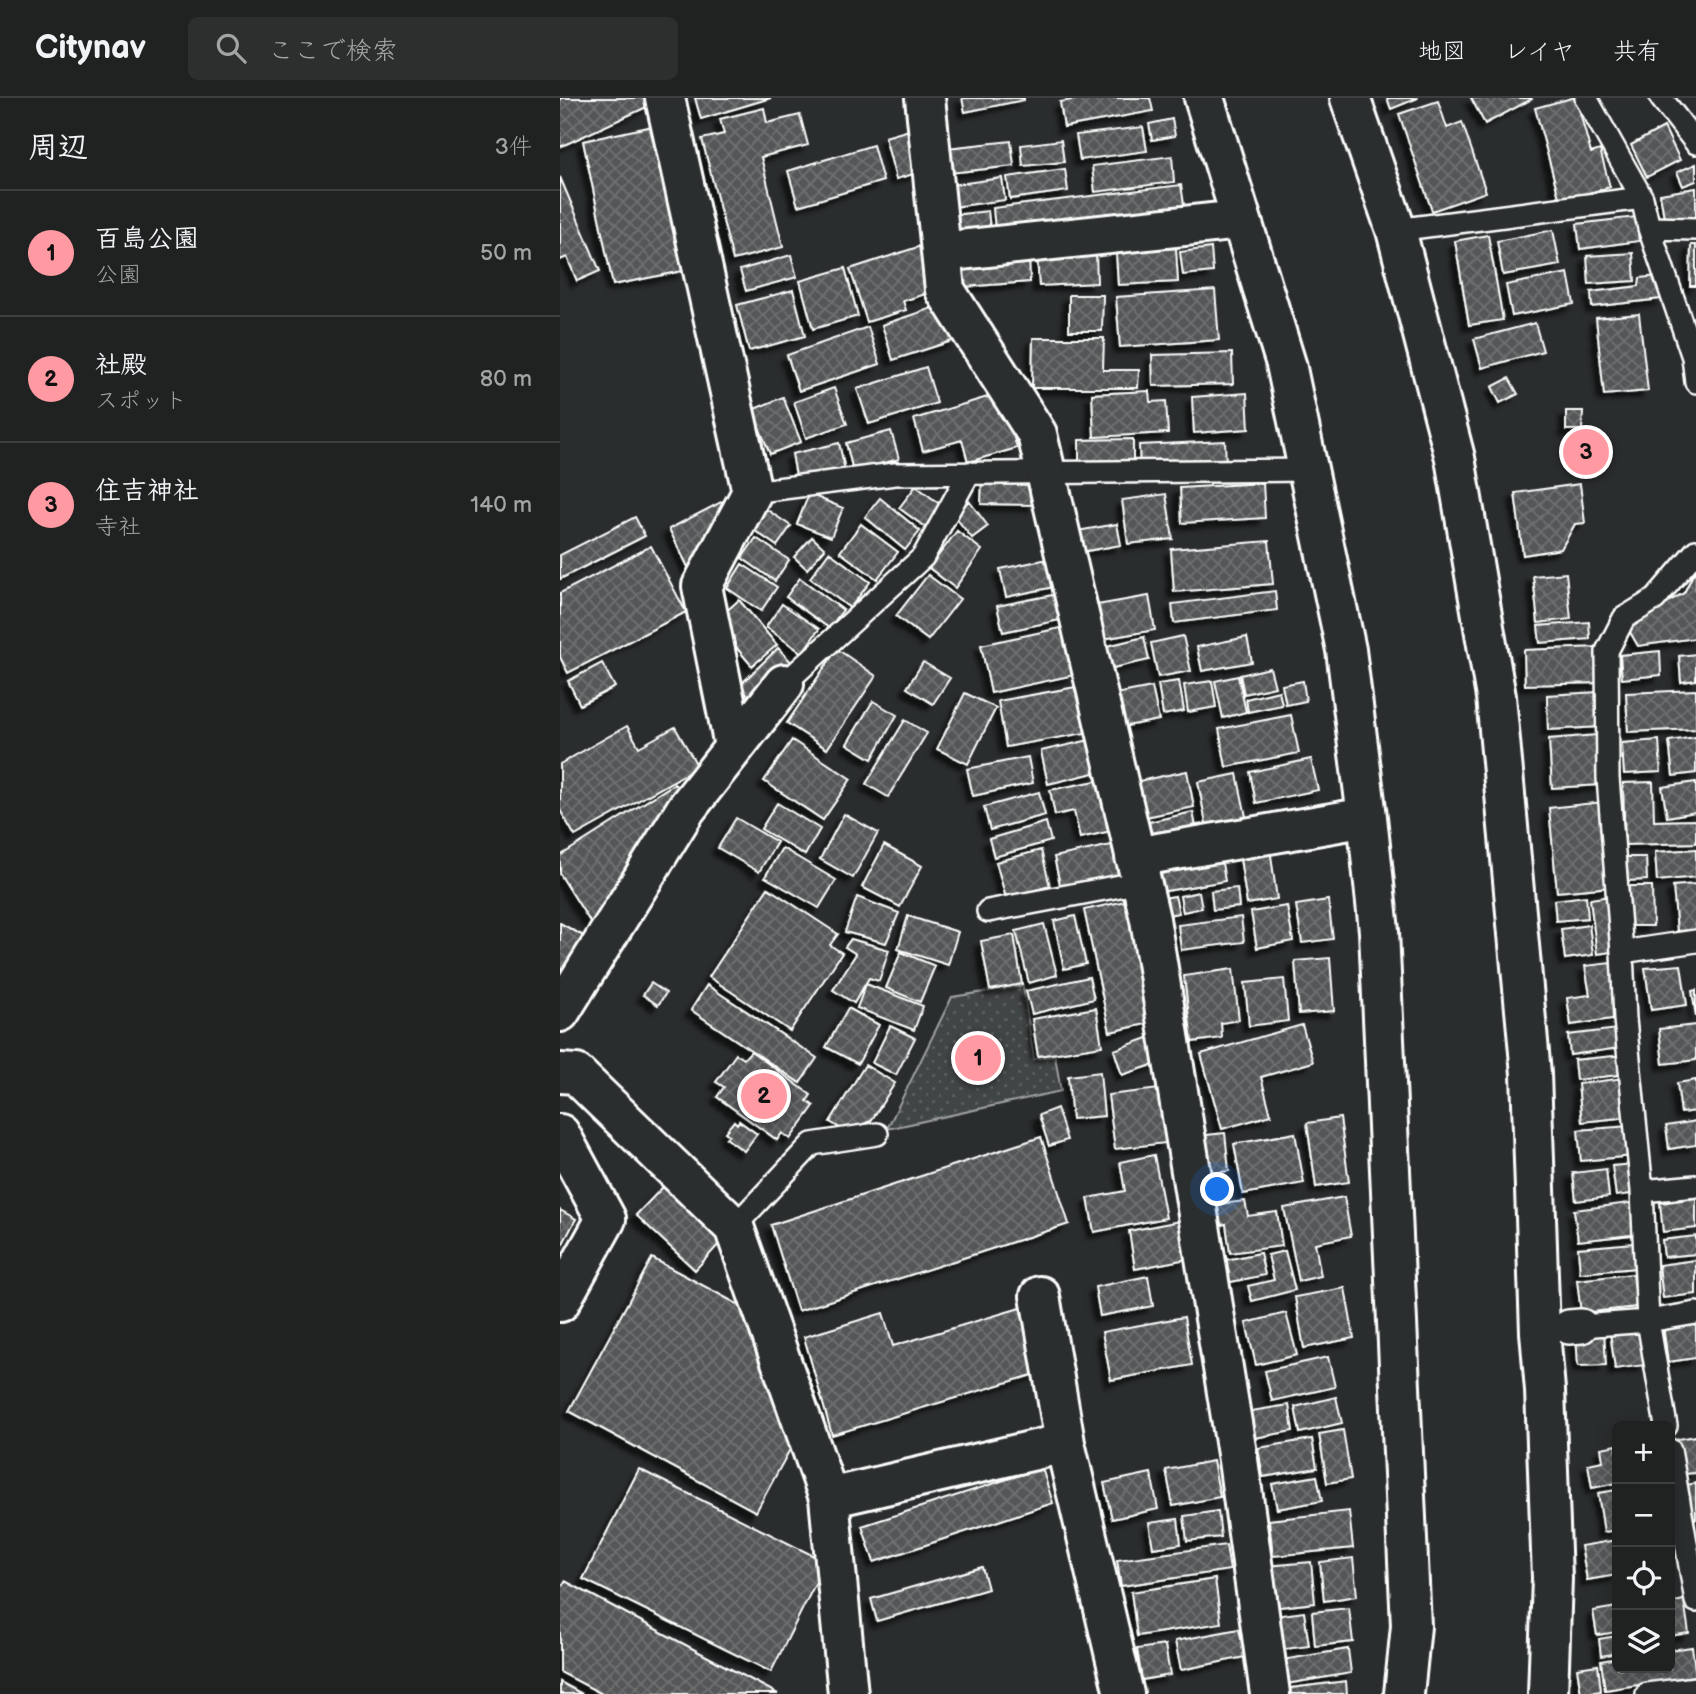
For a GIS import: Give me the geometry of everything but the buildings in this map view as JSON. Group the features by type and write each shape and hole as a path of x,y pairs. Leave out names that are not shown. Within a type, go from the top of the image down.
{"street":[{"path":"665,98 752,492 702,586 734,746"},
{"path":"925,98 945,290 1037,434 1150,919 1238,1460 1270,1694"},
{"path":"1204,98 1286,364 1346,650 1367,817 1379,931 1410,1612 1404,1694"},
{"path":"1350,98 1396,230 1455,458 1496,697 1531,1074 1552,1578 1548,1694"},
{"path":"941,252 1240,220"},
{"path":"560,1012 685,809 784,684"},
{"path":"1138,870 1367,817"},
{"path":"560,1073 576,1074 734,1227 829,1498 848,1694"},
{"path":"560,1134 606,1219 560,1301"},
{"path":"1040,1296 1065,1443 1124,1694"},
{"path":"829,1498 1065,1443"}],"lane":[{"path":"1587,98 1642,198 1649,228 1693,357 1696,382"},
{"path":"1661,98 1696,143"},
{"path":"1396,230 1642,198"},
{"path":"1649,228 1696,229"},
{"path":"752,492 895,474 1307,470"},
{"path":"784,684 923,557 969,473"},
{"path":"1665,1421 1648,1321 1642,1191 1625,1019 1608,778 1607,651 1624,618 1655,599 1696,551"},
{"path":"988,911 1138,870"},
{"path":"1622,952 1696,941"},
{"path":"734,1227 812,1144 877,1134"},
{"path":"1642,1191 1696,1186"},
{"path":"1575,1327 1648,1321 1696,1313"},
{"path":"1675,1476 1693,1569 1696,1601"},
{"path":"1647,1694 1696,1688"}],"shaded area":[{"path":"1023,986 1034,1059 1055,1056 1061,1091 887,1129 952,997"}],"place":[{"name":"住吉神社","path":"1586,452"},
{"name":"百島公園","path":"978,1058"},
{"name":"社殿","path":"764,1096"}]}
